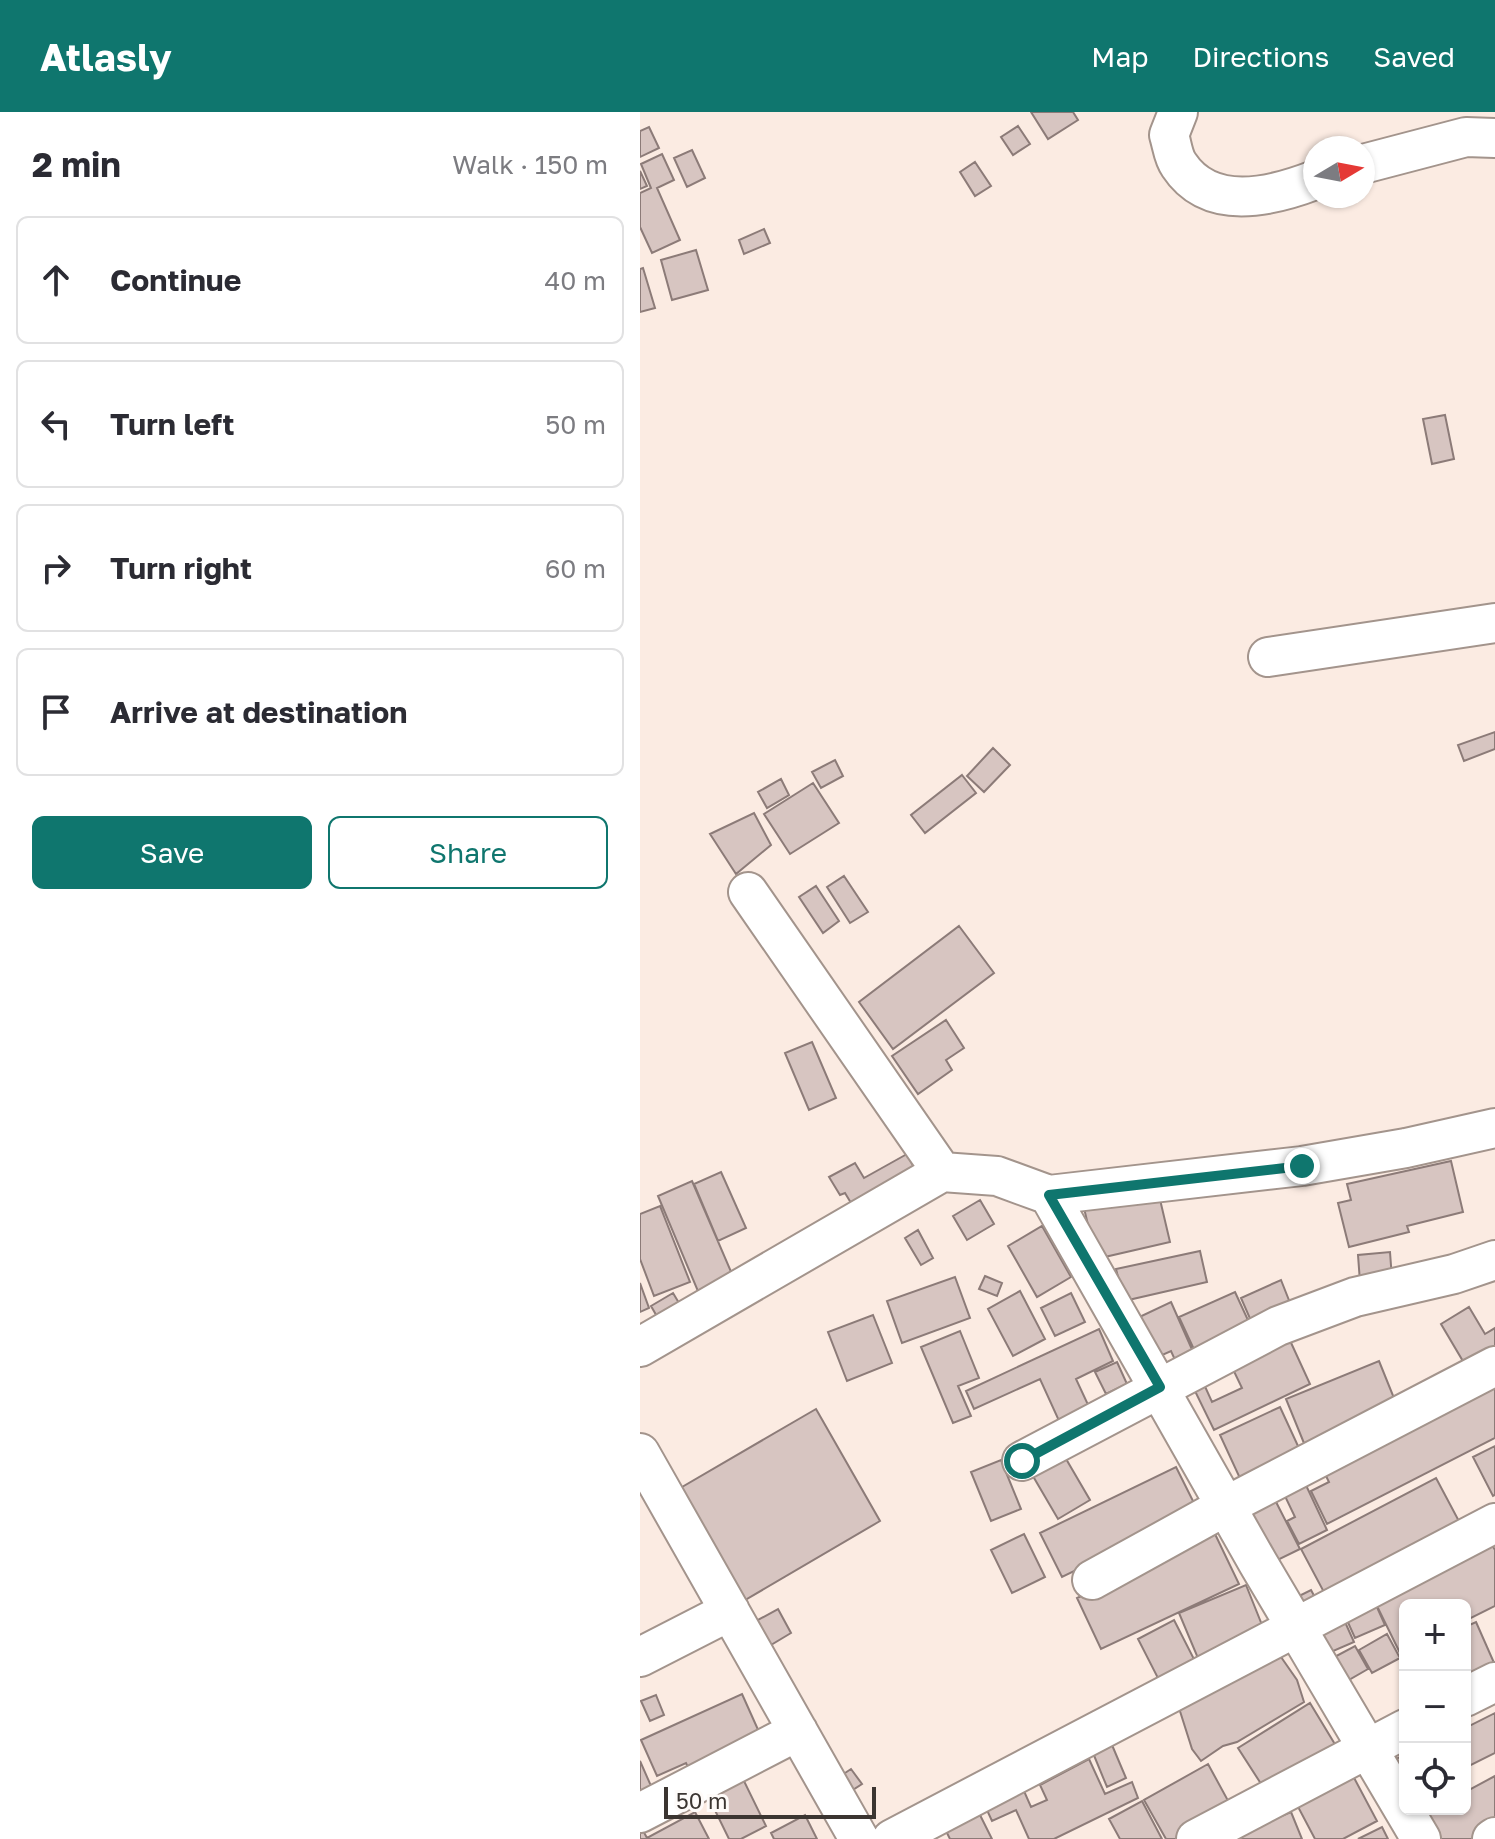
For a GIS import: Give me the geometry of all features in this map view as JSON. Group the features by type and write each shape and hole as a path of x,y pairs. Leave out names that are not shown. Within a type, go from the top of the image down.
{"street":[{"path":"1178,112 1169,135 1178,164 1206,191 1238,197 1283,193 1303,185"},
{"path":"1375,161 1466,137 1495,138"},
{"path":"1268,657 1495,623"},
{"path":"748,892 942,1172"},
{"path":"640,1347 942,1172 997,1176 1049,1195 1302,1166 1406,1148 1495,1128"},
{"path":"1049,1195 1421,1839"},
{"path":"1022,1461 1278,1326 1355,1297 1454,1274 1495,1260"},
{"path":"1092,1580 1226,1506 1495,1366"},
{"path":"640,1453 652,1502 730,1611 859,1839"},
{"path":"892,1839 1495,1523"},
{"path":"640,1657 730,1611"},
{"path":"1471,1694 1495,1682"},
{"path":"640,1813 798,1731"},
{"path":"1196,1839 1399,1732"}],"building":[{"path":"1031,112 1073,112 1078,120 1048,139"},
{"path":"1018,126 1030,144 1013,155 1001,137"},
{"path":"649,127 659,148 640,157 640,131"},
{"path":"692,150 705,178 687,187 674,158"},
{"path":"662,154 674,180 657,188 680,240 652,253 640,227 640,193 651,188 641,164"},
{"path":"975,162 991,186 975,196 960,172"},
{"path":"640,171 647,186 640,189"},
{"path":"764,229 770,243 744,254 739,240"},
{"path":"696,250 708,290 672,300 661,260"},
{"path":"643,268 655,308 640,312 640,269"},
{"path":"1445,415 1454,459 1432,464 1423,419"},
{"path":"1495,732 1495,749 1464,761 1458,745"},
{"path":"993,748 1010,765 984,792 967,776"},
{"path":"835,760 843,776 821,788 812,772"},
{"path":"962,775 976,793 925,833 911,815"},
{"path":"781,779 789,795 767,808 758,792"},
{"path":"813,783 839,823 790,854 764,814"},
{"path":"754,813 771,845 736,874 710,834"},
{"path":"844,876 868,912 850,923 827,887"},
{"path":"816,886 839,921 823,933 799,897"},
{"path":"959,926 994,973 893,1049 859,1002"},
{"path":"946,1020 964,1048 946,1060 952,1070 918,1094 892,1056"},
{"path":"812,1042 836,1098 809,1110 785,1053"},
{"path":"907,1154 917,1173 854,1208 845,1193 840,1195 829,1177 855,1163 864,1178"},
{"path":"1451,1161 1463,1212 1407,1226 1409,1232 1349,1247 1338,1203 1351,1200 1347,1184"},
{"path":"721,1172 746,1228 718,1241 694,1184"},
{"path":"692,1181 735,1281 700,1296 658,1196"},
{"path":"1158,1191 1170,1242 1096,1259 1084,1208"},
{"path":"980,1200 994,1224 967,1240 953,1216"},
{"path":"660,1206 690,1282 654,1296 640,1259 640,1214"},
{"path":"1042,1226 1071,1277 1037,1297 1008,1246"},
{"path":"918,1230 933,1258 921,1265 905,1238"},
{"path":"1200,1251 1207,1282 1124,1301 1116,1269"},
{"path":"1390,1252 1392,1279 1360,1282 1358,1255"},
{"path":"985,1276 1002,1283 997,1296 979,1289"},
{"path":"955,1277 970,1318 902,1343 887,1301"},
{"path":"1281,1280 1294,1313 1255,1330 1241,1298"},
{"path":"640,1283 649,1308 640,1312"},
{"path":"1020,1291 1045,1339 1013,1356 988,1309"},
{"path":"1235,1292 1253,1331 1197,1356 1179,1317"},
{"path":"673,1293 682,1308 659,1320 651,1306"},
{"path":"1071,1293 1085,1322 1055,1336 1041,1308"},
{"path":"1171,1302 1198,1363 1180,1371 1171,1351 1151,1360 1133,1320"},
{"path":"1469,1307 1485,1334 1495,1328 1495,1358 1470,1373 1441,1324"},
{"path":"873,1315 892,1363 847,1381 828,1332"},
{"path":"1099,1329 1113,1361 1076,1379 1090,1409 1060,1423 1040,1379 974,1409 966,1391"},
{"path":"960,1331 979,1378 958,1386 971,1416 953,1423 921,1347"},
{"path":"1287,1334 1310,1384 1214,1430 1193,1387 1203,1382 1212,1402 1242,1388 1229,1361"},
{"path":"1379,1361 1396,1403 1308,1453 1286,1399"},
{"path":"1117,1362 1127,1384 1106,1394 1095,1372"},
{"path":"1495,1377 1495,1438 1327,1524 1311,1491 1329,1482 1321,1466"},
{"path":"1280,1407 1304,1459 1244,1487 1220,1435"},
{"path":"816,1409 880,1521 735,1606 670,1494"},
{"path":"1495,1446 1495,1495 1493,1496 1473,1457"},
{"path":"1062,1452 1090,1500 1058,1519 1030,1471"},
{"path":"1001,1460 1021,1509 991,1521 971,1472"},
{"path":"1176,1467 1198,1511 1062,1577 1040,1533"},
{"path":"1436,1478 1461,1525 1326,1596 1301,1549"},
{"path":"1304,1481 1327,1530 1299,1544 1287,1521 1295,1517 1283,1492"},
{"path":"1274,1498 1300,1549 1265,1566 1240,1515"},
{"path":"1024,1534 1045,1577 1012,1593 991,1550"},
{"path":"1215,1534 1239,1584 1101,1649 1077,1598"},
{"path":"1492,1545 1495,1550 1495,1606 1471,1618 1471,1599 1399,1599 1399,1651 1375,1602"},
{"path":"1246,1585 1266,1635 1200,1663 1179,1613"},
{"path":"1311,1590 1318,1603 1300,1612 1293,1599"},
{"path":"1376,1605 1385,1625 1355,1638 1346,1618"},
{"path":"778,1609 791,1633 761,1651 747,1626"},
{"path":"1174,1620 1198,1667 1162,1686 1138,1639"},
{"path":"1345,1622 1354,1642 1324,1655 1315,1635"},
{"path":"1476,1622 1495,1665 1471,1678 1471,1671 1471,1624"},
{"path":"1387,1634 1399,1659 1372,1673 1359,1650"},
{"path":"1355,1646 1368,1669 1340,1685 1327,1661"},
{"path":"1281,1657 1297,1680 1304,1702 1201,1761 1192,1749 1179,1708"},
{"path":"742,1694 764,1743 692,1776 686,1763 657,1776 641,1740"},
{"path":"656,1695 664,1715 650,1721 641,1701"},
{"path":"1310,1703 1336,1746 1265,1790 1238,1748"},
{"path":"1495,1713 1495,1753 1471,1765 1471,1743 1471,1725"},
{"path":"1112,1745 1126,1778 1107,1787 1093,1753"},
{"path":"1399,1758 1399,1785 1388,1764"},
{"path":"1089,1759 1105,1794 1132,1782 1138,1798 1054,1839 1029,1839 1016,1810 992,1821 986,1808 1024,1791 1031,1807 1047,1800 1040,1785"},
{"path":"640,1761 655,1795 640,1802"},
{"path":"1208,1764 1232,1808 1177,1839 1166,1839 1144,1800"},
{"path":"851,1769 862,1784 848,1793 839,1777"},
{"path":"1352,1774 1377,1821 1343,1839 1315,1839 1296,1803"},
{"path":"1495,1776 1495,1831 1479,1839 1427,1839 1416,1818 1422,1815 1471,1815 1471,1789"},
{"path":"742,1777 766,1826 741,1839 729,1839 707,1794"},
{"path":"1142,1801 1162,1839 1120,1839 1109,1819"},
{"path":"976,1807 992,1839 950,1839 942,1823"},
{"path":"695,1812 709,1839 640,1839 640,1825 647,1838"},
{"path":"1291,1812 1302,1839 1227,1839"},
{"path":"805,1815 817,1839 774,1839 771,1833"},
{"path":"1382,1827 1388,1839 1358,1839"}],"route":[{"path":"1022,1461 1160,1387 1049,1195 1302,1166"}]}
